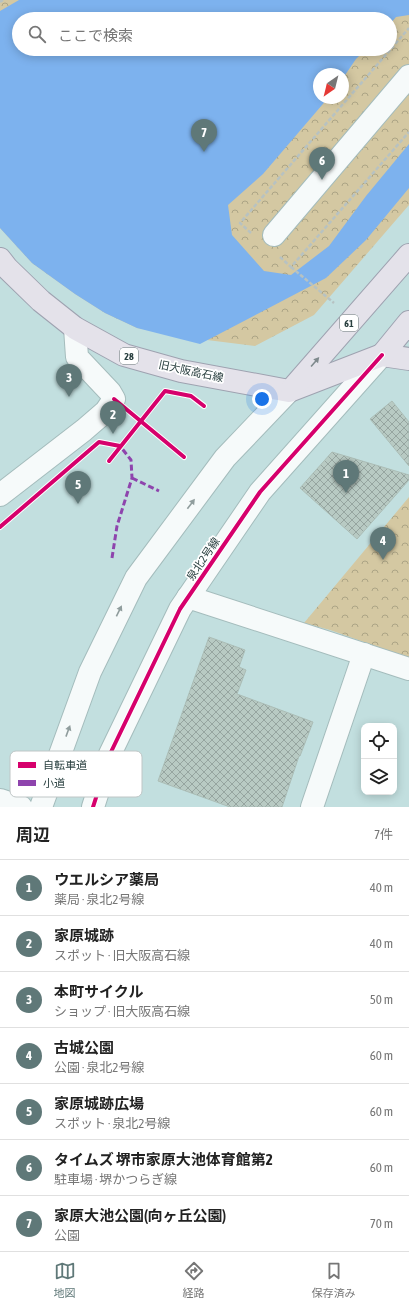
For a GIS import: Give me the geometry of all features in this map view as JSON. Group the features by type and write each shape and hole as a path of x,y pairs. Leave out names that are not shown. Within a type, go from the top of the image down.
{"main road":[{"name":"61","path":"290,391 409,255"},
{"name":"旧大阪高石線","path":"0,259 7,268 41,301 75,328 124,355 181,371 290,391"},
{"path":"290,391 382,354 409,322"},
{"path":"382,354 409,359"}],"street":[{"path":"274,235 409,76"},
{"path":"0,495 84,430 106,411 114,399 110,392 77,357 75,328"},
{"name":"泉北2号線","path":"111,751 180,609 188,597 260,492 382,354"},
{"path":"61,751 90,672 136,578 225,458 290,391"},
{"path":"188,597 409,669"},
{"path":"312,807 364,654"},
{"path":"41,807 45,797"},
{"name":"泉北2号線","path":"93,807 96,797"},
{"path":"0,800 21,807"}],"path":[{"path":"292,268 334,303"},
{"path":"109,460 165,391 171,393"},
{"path":"191,396 204,406"},
{"path":"114,399 184,457"}],"green space":[{"path":"0,0 409,0 409,205 314,315 255,346 199,339 137,328 105,313 75,294 32,263 0,228"},
{"path":"409,497 409,658 330,630 304,623"}],"water":[{"path":"19,0 409,0 409,15 397,17 397,12 12,12 12,56 359,56 349,69 349,68 313,68 313,104 323,104 263,174 228,205 232,235 264,271 291,275 329,246 366,196 409,144 409,188 366,240 326,278 200,344 137,328 105,313 75,294 32,263 0,228 0,11"}],"building":[{"path":"392,401 409,422 409,466 370,419"},
{"path":"332,452 409,475 409,480 357,539 300,488"},
{"path":"209,637 245,650 239,667 246,670 237,694 313,722 299,756 282,807 230,807 158,781"}],"marked path":[{"path":"112,558 117,526 132,478 131,460 120,446"},
{"path":"132,478 159,491"}],"cycle path":[{"path":"111,751 180,609 260,492 382,355"},
{"path":"109,461 165,391 191,396 204,406"},
{"path":"114,399 184,457"},
{"path":"0,527 99,442 120,446"},
{"path":"93,807 96,797"}],"place":[{"name":"家原大池公園(向ヶ丘公園)","path":"204,152"},
{"name":"タイムズ 堺市家原大池体育館第2","path":"322,180"},
{"name":"本町サイクル","path":"69,397"},
{"name":"家原城跡","path":"113,434"},
{"name":"ウエルシア薬局","path":"346,493"},
{"name":"家原城跡広場","path":"78,504"},
{"name":"古城公園","path":"383,560"}]}
